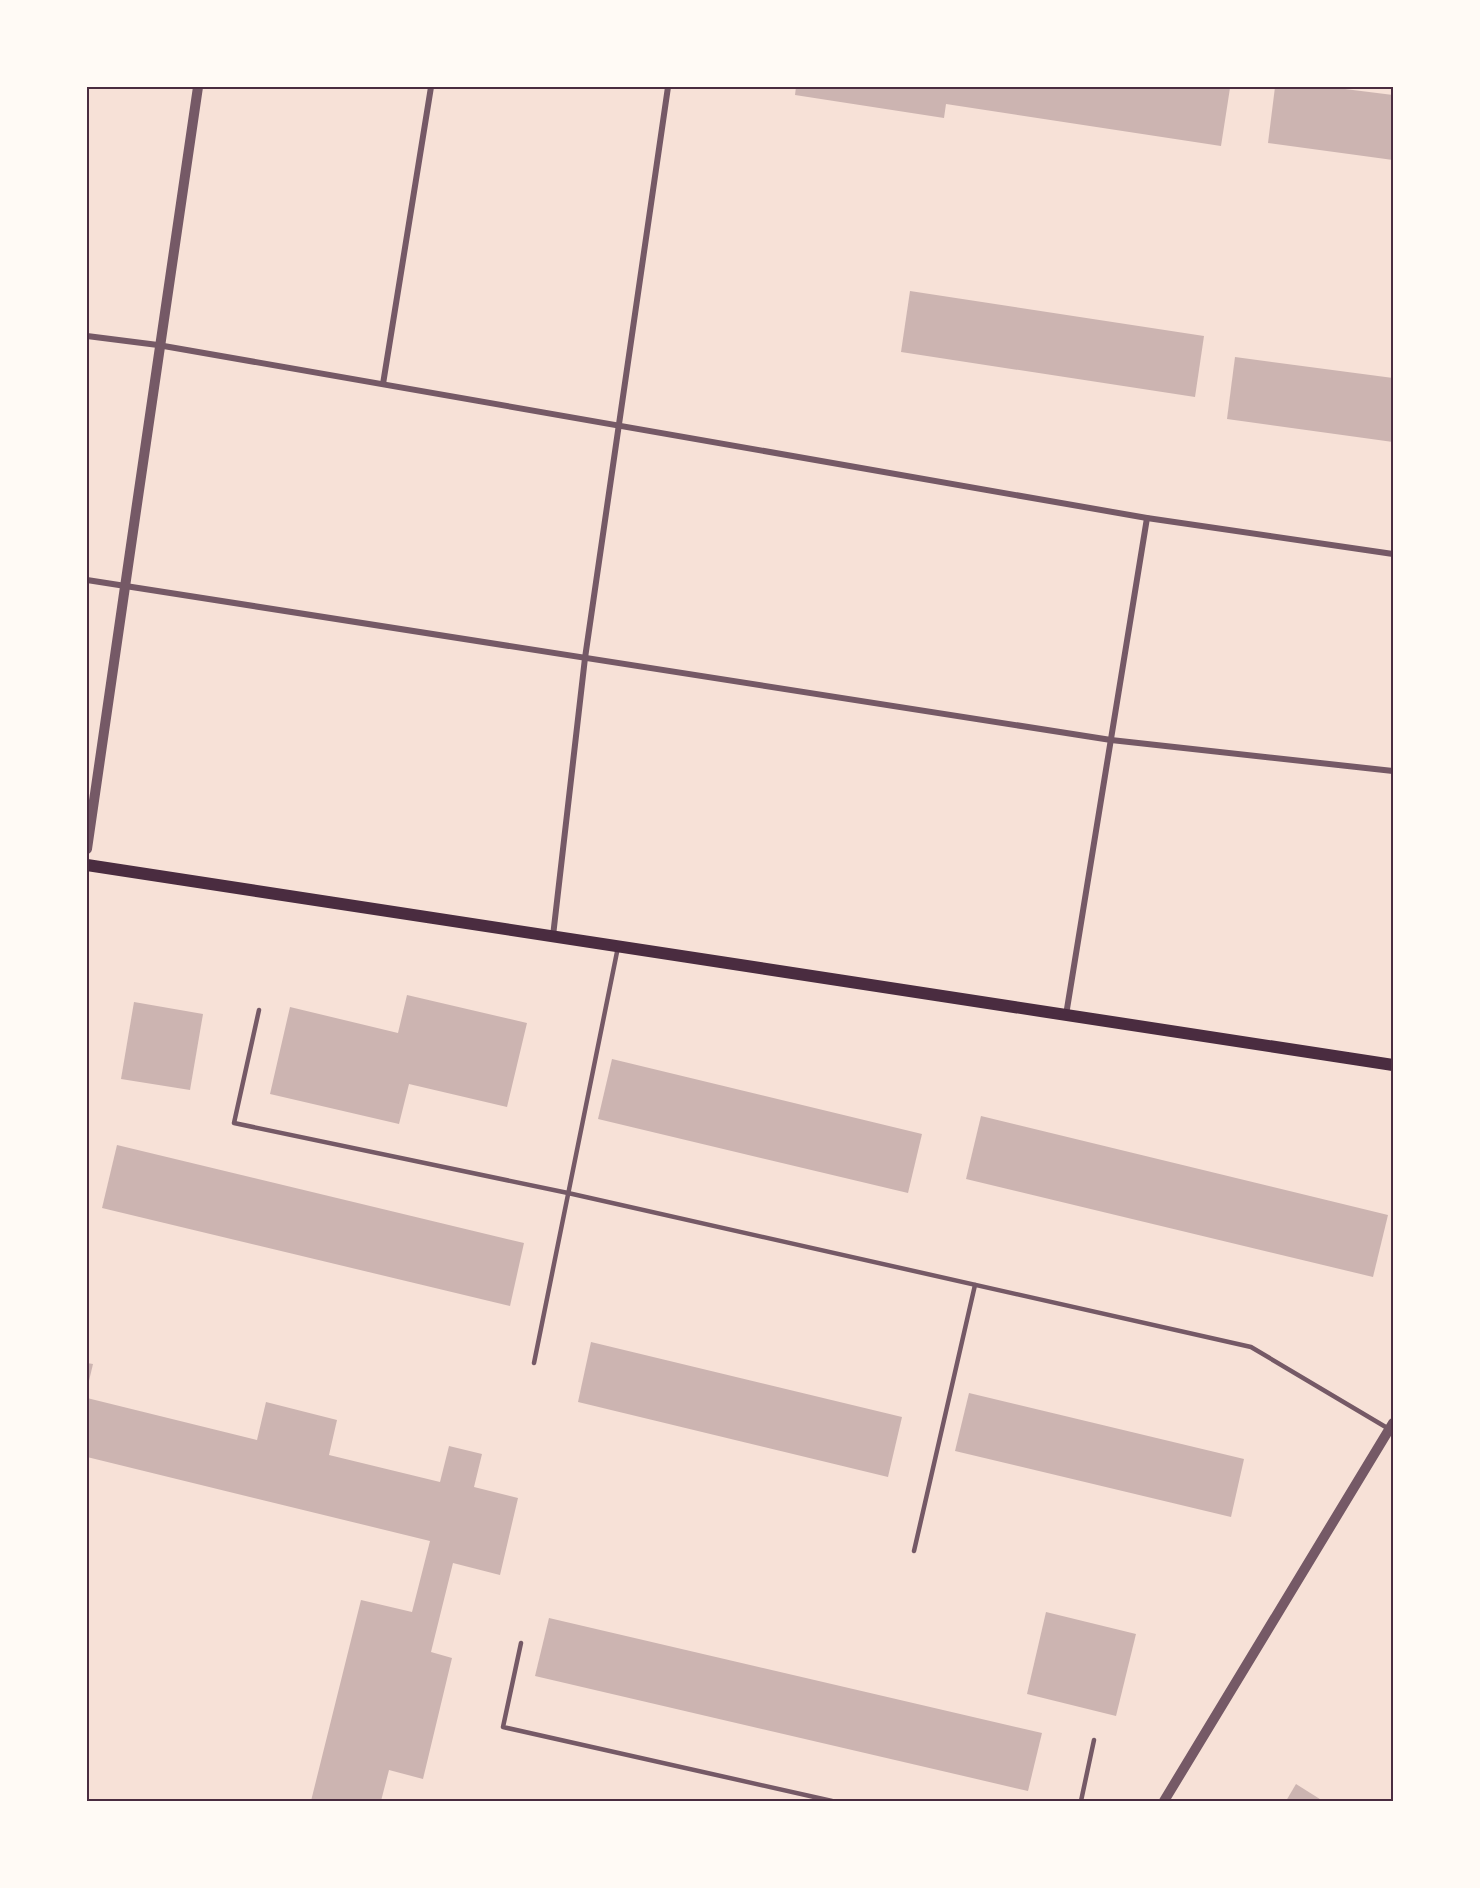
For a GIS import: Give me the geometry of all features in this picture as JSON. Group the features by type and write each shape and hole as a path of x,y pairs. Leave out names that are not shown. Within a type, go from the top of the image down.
{"main road":[{"path":"87,865 1393,1065"}],"street":[{"path":"87,849 126,586 158,345 198,87"},
{"path":"383,384 431,87"},
{"path":"553,936 585,658 668,87"},
{"path":"87,336 158,345 1147,518 1393,554"},
{"path":"1066,1015 1147,518"},
{"path":"87,580 1111,740 1393,771"},
{"path":"1164,1801 1391,1426"}],"lane":[{"path":"534,1363 618,946"},
{"path":"259,1010 234,1123 568,1194 1251,1347 1391,1426"},
{"path":"914,1551 975,1285"},
{"path":"521,1643 503,1727 832,1801"},
{"path":"1081,1801 1094,1740"}],"building":[{"path":"796,87 1230,88 1221,146 946,104 944,118 795,95"},
{"path":"1275,87 1329,87 1393,95 1393,160 1268,143"},
{"path":"910,291 1204,336 1195,397 901,352"},
{"path":"1235,357 1393,378 1393,442 1227,419"},
{"path":"407,995 527,1023 507,1107 409,1084 399,1124 270,1094 290,1007 398,1033"},
{"path":"134,1002 203,1014 190,1090 121,1079"},
{"path":"612,1059 922,1134 908,1193 598,1119"},
{"path":"981,1116 1388,1215 1373,1277 966,1179"},
{"path":"117,1145 524,1243 510,1306 102,1208"},
{"path":"591,1342 902,1417 888,1477 578,1402"},
{"path":"87,1363 93,1364 88,1385 87,1385"},
{"path":"969,1393 1244,1459 1231,1517 955,1451"},
{"path":"87,1398 257,1440 266,1402 337,1420 329,1455 440,1482 449,1446 482,1454 474,1487 518,1498 500,1575 453,1563 431,1652 452,1658 423,1779 389,1770 381,1801 311,1801 361,1600 412,1612 430,1541 87,1457"},
{"path":"1046,1612 1136,1634 1116,1716 1027,1694"},
{"path":"549,1618 1042,1733 1028,1791 535,1676"},
{"path":"1296,1784 1323,1801 1286,1801"}]}
